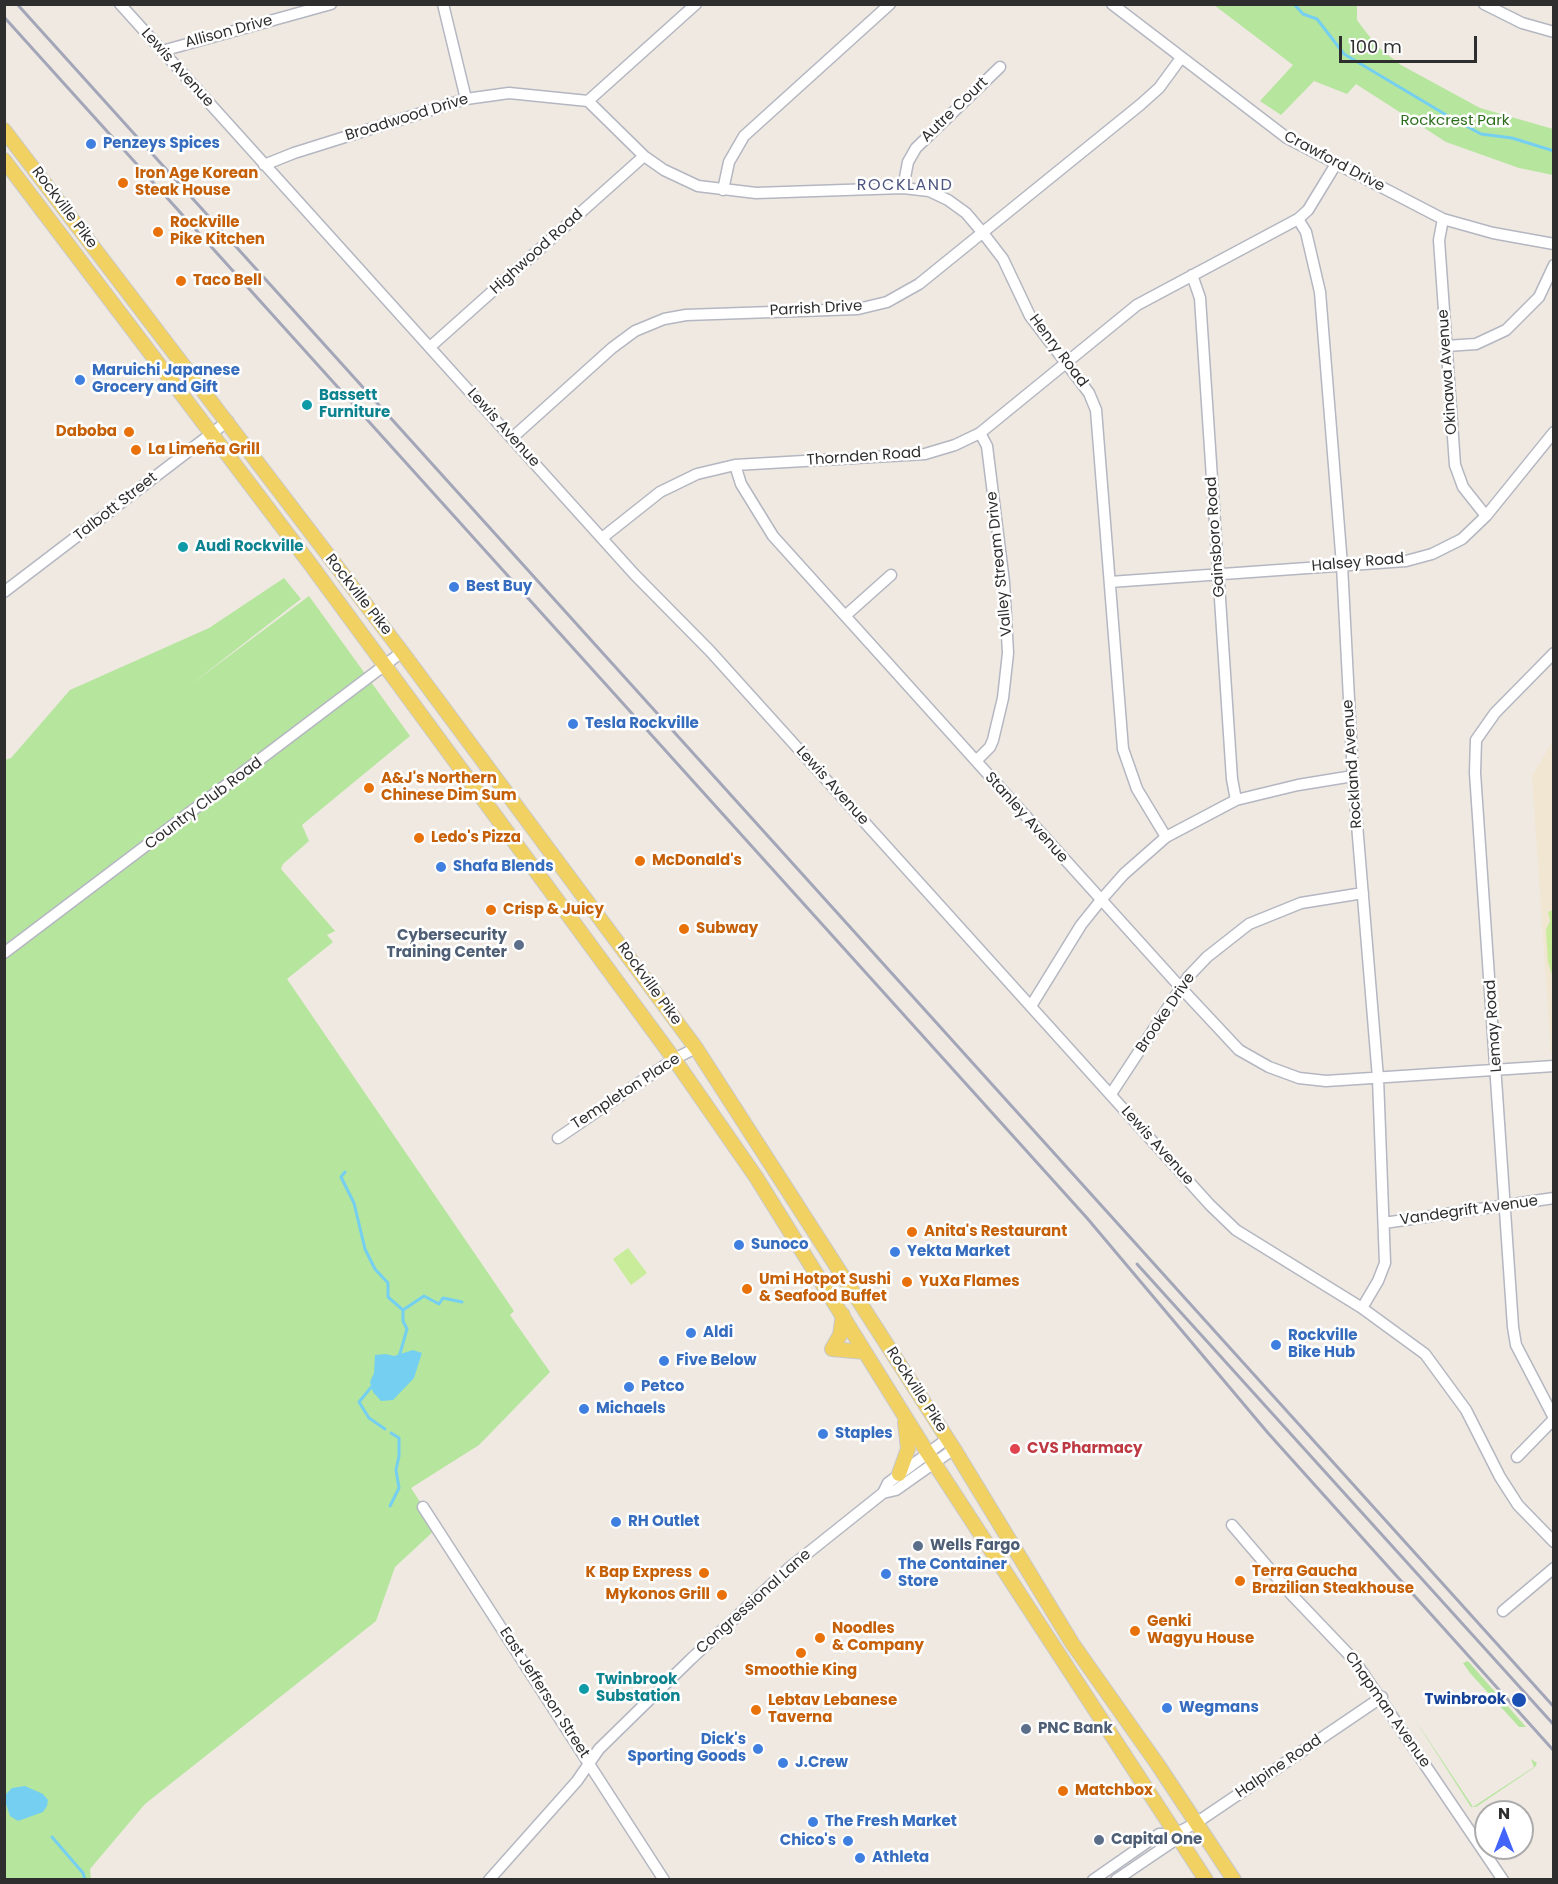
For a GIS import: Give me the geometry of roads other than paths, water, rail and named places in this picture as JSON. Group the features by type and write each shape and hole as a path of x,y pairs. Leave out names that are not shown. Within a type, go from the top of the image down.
{"main road":[{"name":"Rockville Pike","path":"4,130 228,421 696,1048 950,1444 1072,1643 1158,1765 1234,1880"},
{"name":"Rockville Pike","path":"4,160 300,550 675,1059 756,1177 930,1458 1206,1880"},
{"path":"300,550 315,539"},
{"path":"843,1315 840,1335 832,1349 865,1352"},
{"path":"899,1474 908,1449 904,1414"}],"street":[{"name":"Lewis Avenue","path":"120,4 602,538 710,651 1210,1205 1236,1230 1404,1336 1436,1368 1466,1410 1500,1477 1518,1505 1554,1542"},
{"name":"Allison Drive","path":"162,51 331,4"},
{"path":"443,4 466,99"},
{"path":"588,101 696,4"},
{"path":"723,190 729,162 744,136 890,4"},
{"name":"Crawford Drive","path":"1112,4 1287,138 1443,219 1492,233 1554,244"},
{"path":"1484,4 1522,23 1554,32"},
{"name":"Parrish Drive","path":"512,438 612,348 636,331 664,319 686,315 858,309 887,302 919,284 1140,105 1159,88 1181,58"},
{"name":"Autre Court","path":"903,188 908,162 916,148 1000,67"},
{"name":"Broadwood Drive","path":"264,165 294,153 466,99 509,93 588,101"},
{"name":"Henry Road","path":"588,101 644,156 685,181 723,190 756,193 903,188 928,191 948,200 966,213 983,233 1003,259 1030,316 1089,393 1096,410 1122,749 1137,789 1166,837"},
{"name":"Highwood Road","path":"430,347 644,156"},
{"name":"Thornden Road","path":"602,538 660,492 697,474 735,465 925,454 955,445 980,433 1137,305 1298,219 1308,210 1336,164"},
{"name":"Rockland Avenue","path":"1298,219 1306,232 1320,292 1342,565 1353,776 1378,1078 1385,1263 1378,1281 1362,1308"},
{"name":"Okinawa Avenue","path":"1443,219 1439,240 1455,465 1463,488 1486,516"},
{"path":"1446,346 1476,344 1506,330 1539,297 1554,265"},
{"name":"Gainsboro Road","path":"1192,275 1200,298 1236,800"},
{"name":"Talbott Street","path":"4,592 228,421"},
{"name":"Halsey Road","path":"1110,582 1406,561 1432,554 1462,539 1486,516 1554,432"},
{"name":"Valley Stream Drive","path":"976,761 990,747 993,740 1003,698 1008,653 1004,582 987,446 980,433"},
{"name":"Stanley Avenue","path":"735,465 752,506 773,536 1239,1050 1269,1067 1299,1078 1326,1081 1554,1066"},
{"path":"845,616 891,575"},
{"name":"Country Club Road","path":"4,954 402,652"},
{"name":"Lemay Road","path":"1554,653 1495,713 1476,740 1475,773 1497,1071 1503,1205 1516,1345 1554,1419"},
{"path":"1031,1006 1081,925 1124,874 1166,837 1236,800 1298,785 1353,776"},
{"name":"Brooke Drive","path":"1111,1094 1181,988 1207,957 1250,924 1301,903 1363,893"},
{"name":"Templeton Place","path":"558,1138 675,1059 696,1048"},
{"name":"Vandegrift Avenue","path":"1384,1223 1554,1198"},
{"path":"1517,1457 1554,1419"},
{"name":"Congressional Lane","path":"489,1880 578,1780 599,1749 789,1568 883,1493 888,1483 899,1474 930,1458 950,1444"},
{"name":"Congressional Lane","path":"883,1493 896,1490 930,1458"},
{"name":"East Jefferson Street","path":"423,1507 664,1880"},
{"name":"Chapman Avenue","path":"1232,1526 1291,1594 1354,1660 1382,1697 1503,1880"},
{"path":"1503,1611 1554,1568"},
{"name":"Halpine Road","path":"1093,1880 1159,1834 1175,1834 1196,1823 1382,1697"},
{"name":"Halpine Road","path":"1116,1880 1172,1842 1175,1834"}],"water":[{"path":"413,1350 422,1353 414,1378 393,1400 381,1401 373,1392 370,1382 374,1373 375,1355 394,1356"},
{"path":"25,1786 43,1794 48,1800 47,1806 43,1812 18,1821 10,1816 6,1794 12,1788"}],"waterway":[{"path":"1294,4 1303,14 1317,19 1344,54 1448,116 1481,134 1512,138 1554,151"},
{"path":"345,1172 341,1177 354,1203 365,1249 375,1269 388,1283 388,1297 403,1310"},
{"path":"399,1357 407,1329 403,1321 403,1310 424,1296 439,1304 443,1298 462,1302"},
{"path":"373,1385 359,1402 369,1418 385,1429"},
{"path":"390,1506 399,1488 396,1470 399,1438 391,1433"},
{"path":"52,1837 83,1873 85,1880"}],"railway":[{"path":"17,4 1554,1707"},
{"path":"4,17 1087,1218 1268,1433 1554,1751"},
{"path":"1137,1264 1554,1725"}],"place":[{"name":"Penzeys Spices","path":"91,144"},
{"name":"Iron Age Korean Steak House","path":"123,183"},
{"name":"Rockville Pike Kitchen","path":"158,232"},
{"name":"Taco Bell","path":"181,281"},
{"name":"Maruichi Japanese Grocery and Gift","path":"80,380"},
{"name":"Bassett Furniture","path":"307,405"},
{"name":"Daboba","path":"129,432"},
{"name":"La Limeña Grill","path":"136,450"},
{"name":"Audi Rockville","path":"183,547"},
{"name":"Best Buy","path":"454,587"},
{"name":"Tesla Rockville","path":"573,724"},
{"name":"A&J's Northern Chinese Dim Sum","path":"369,788"},
{"name":"Ledo's Pizza","path":"419,838"},
{"name":"McDonald's","path":"640,861"},
{"name":"Shafa Blends","path":"441,867"},
{"name":"Crisp & Juicy","path":"491,910"},
{"name":"Subway","path":"684,929"},
{"name":"Cybersecurity Training Center","path":"519,945"},
{"name":"Anita's Restaurant","path":"912,1232"},
{"name":"Sunoco","path":"739,1245"},
{"name":"Yekta Market","path":"895,1252"},
{"name":"YuXa Flames","path":"907,1282"},
{"name":"Umi Hotpot Sushi & Seafood Buffet","path":"747,1289"},
{"name":"Aldi","path":"691,1333"},
{"name":"Rockville Bike Hub","path":"1276,1345"},
{"name":"Five Below","path":"664,1361"},
{"name":"Petco","path":"629,1387"},
{"name":"Michaels","path":"584,1409"},
{"name":"Staples","path":"823,1434"},
{"name":"CVS Pharmacy","path":"1015,1449"},
{"name":"RH Outlet","path":"616,1522"},
{"name":"Wells Fargo","path":"918,1546"},
{"name":"K Bap Express","path":"704,1573"},
{"name":"The Container Store","path":"886,1574"},
{"name":"Terra Gaucha Brazilian Steakhouse","path":"1240,1581"},
{"name":"Mykonos Grill","path":"722,1595"},
{"name":"Genki Wagyu House","path":"1135,1631"},
{"name":"Noodles & Company","path":"820,1638"},
{"name":"Smoothie King","path":"801,1653"},
{"name":"Twinbrook Substation","path":"584,1689"},
{"name":"Twinbrook","path":"1519,1700"},
{"name":"Wegmans","path":"1167,1708"},
{"name":"Lebtav Lebanese Taverna","path":"756,1710"},
{"name":"PNC Bank","path":"1026,1729"},
{"name":"Dick's Sporting Goods","path":"758,1749"},
{"name":"J.Crew","path":"783,1763"},
{"name":"Matchbox","path":"1063,1791"},
{"name":"The Fresh Market","path":"813,1822"},
{"name":"Capital One","path":"1099,1840"},
{"name":"Chico's","path":"848,1841"},
{"name":"Athleta","path":"860,1858"}],"district":[{"name":"ROCKLAND","path":"905,186"}],"park label":[{"name":"Rockcrest Park","path":"1455,121"}]}
